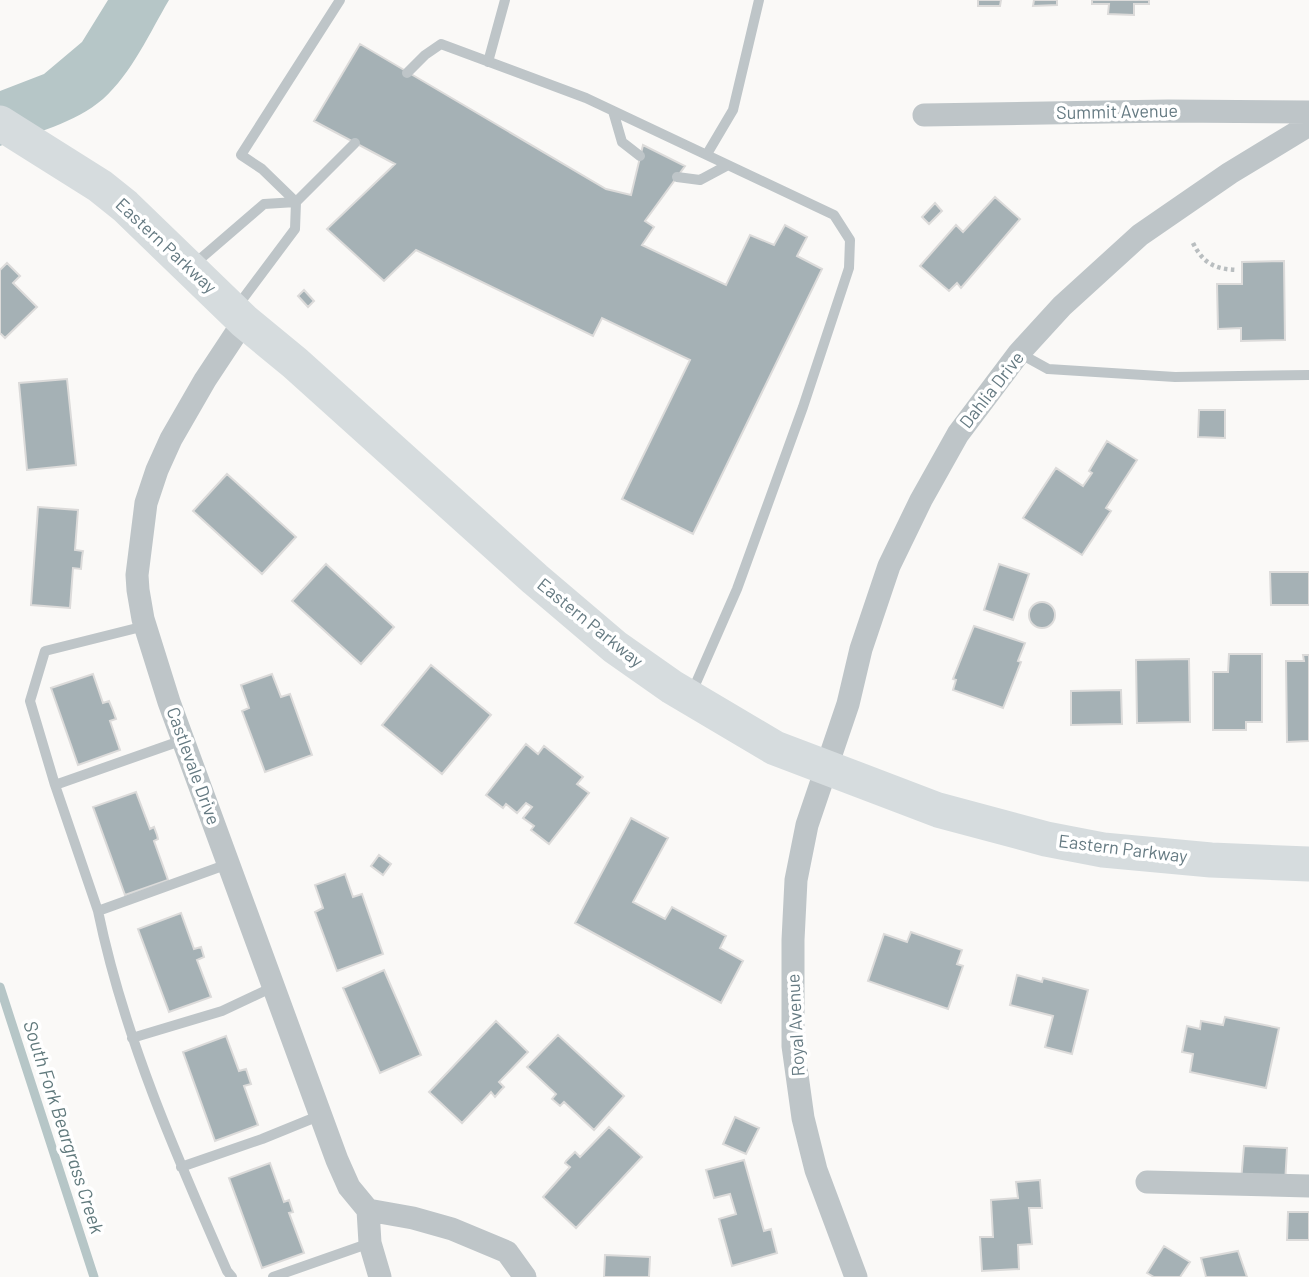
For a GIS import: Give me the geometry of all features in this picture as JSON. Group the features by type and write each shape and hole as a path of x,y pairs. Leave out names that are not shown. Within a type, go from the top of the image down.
{"main road":[{"name":"Eastern Parkway","path":"0,122 100,186 239,316 615,647 690,698 775,748 938,810 1046,839 1103,850 1144,854 1309,864"}],"street":[{"name":"Summit Avenue","path":"924,115 1309,112"},
{"name":"Dahlia Drive","path":"826,768 889,566 921,500 958,434 1019,353 1062,306 1140,235 1230,173 1309,125"},
{"name":"Castlevale Drive","path":"239,316 171,439 146,503 137,575 145,626 228,864 349,1187 368,1210"},
{"name":"Royal Avenue","path":"826,768 807,825 796,880 793,1046 803,1118 816,1170 856,1277"},
{"path":"1147,1182 1309,1186"},
{"path":"380,1277 370,1243 368,1210 413,1218 452,1229 507,1252 525,1277"}],"lane":[{"path":"239,316 295,229 296,202 262,169 241,155 341,0"},
{"path":"488,62 505,0"},
{"path":"707,154 733,110 759,0"},
{"path":"408,73 425,55 441,44 586,98 834,215 850,240 849,268 803,407 737,589 690,698"},
{"path":"613,111 622,142 640,156"},
{"path":"190,268 264,204 296,202 355,143"},
{"path":"677,177 700,180 728,164"},
{"path":"1019,353 1048,369 1175,377 1309,375"},
{"path":"145,626 46,652 30,701 98,911 132,1038 181,1167 232,1277"},
{"path":"55,785 183,740"},
{"path":"98,911 228,864"},
{"path":"132,1038 222,1011 274,987"},
{"path":"181,1167 321,1115"},
{"path":"273,1277 370,1243"}],"path":[{"path":"1193,243 1205,262 1214,267 1237,270"}],"shaded area":[{"path":"108,0 169,0 132,65 103,99 67,121 0,146 0,91 44,74 82,42"}],"building":[{"path":"978,0 1001,0 1000,6 978,6"},
{"path":"1034,0 1057,0 1057,5 1033,6"},
{"path":"1092,0 1149,0 1149,4 1134,4 1134,15 1108,14 1109,4 1092,4"},
{"path":"360,44 606,189 631,195 643,145 685,166 645,221 654,227 642,245 726,285 750,235 774,245 785,225 807,237 797,256 822,269 693,534 622,499 690,360 602,318 593,336 416,250 384,281 327,229 395,164 314,121"},
{"path":"995,197 1020,219 961,288 957,283 949,291 920,266 956,225 963,232"},
{"path":"935,203 942,211 929,224 922,217"},
{"path":"1284,261 1285,340 1241,341 1241,328 1218,329 1217,284 1242,284 1242,262"},
{"path":"7,263 20,276 13,283 37,307 5,338 0,333 0,270"},
{"path":"304,290 314,301 308,307 298,296"},
{"path":"67,379 76,465 27,470 19,383"},
{"path":"1199,410 1225,410 1225,438 1198,437"},
{"path":"1107,441 1137,460 1106,508 1111,511 1082,555 1023,518 1056,468 1083,486"},
{"path":"227,474 296,537 262,574 193,511"},
{"path":"38,507 78,510 75,550 83,551 81,569 73,568 70,608 31,605"},
{"path":"326,564 394,627 361,664 292,601"},
{"path":"999,564 1029,574 1013,620 984,610"},
{"path":"1270,572 1309,572 1309,605 1271,605"},
{"path":"1042,602 1051,606 1055,615 1051,624 1042,628 1033,624 1029,615 1033,606"},
{"path":"974,626 1025,643 1018,661 1021,662 1003,708 953,690 956,680 953,679"},
{"path":"1229,654 1262,654 1262,722 1246,722 1246,730 1213,730 1213,672 1228,672"},
{"path":"1303,655 1309,655 1309,741 1287,742 1286,661 1304,661"},
{"path":"1189,659 1190,722 1137,723 1136,660"},
{"path":"431,665 491,715 442,774 382,725"},
{"path":"93,674 103,703 109,701 116,719 110,721 120,750 78,765 51,688"},
{"path":"272,674 281,697 290,694 312,755 265,772 242,711 249,708 241,685"},
{"path":"1121,690 1122,724 1071,725 1071,691"},
{"path":"526,744 538,754 544,746 583,777 577,784 589,793 549,844 531,830 534,826 523,818 532,807 526,803 517,813 506,804 503,808 486,795"},
{"path":"136,792 150,829 154,827 157,835 158,839 154,841 168,880 125,895 93,807"},
{"path":"631,818 668,838 633,902 665,919 672,907 726,936 720,948 743,961 721,1003 575,923"},
{"path":"379,855 391,864 383,875 371,866"},
{"path":"345,874 353,897 362,894 383,954 337,971 315,912 323,908 315,885"},
{"path":"181,913 194,949 201,947 204,957 197,960 211,997 169,1012 138,929"},
{"path":"911,932 962,950 957,964 963,966 948,1009 868,981 884,934 907,942"},
{"path":"384,970 421,1055 380,1073 343,988"},
{"path":"1017,975 1042,982 1043,978 1088,990 1072,1054 1045,1047 1053,1016 1010,1005"},
{"path":"1225,1017 1279,1028 1266,1088 1190,1072 1193,1054 1182,1052 1187,1026 1200,1029 1201,1021 1223,1025"},
{"path":"496,1021 528,1052 499,1082 504,1087 495,1097 491,1092 462,1123 429,1092"},
{"path":"558,1035 624,1096 594,1130 564,1102 560,1106 552,1099 556,1094 527,1067"},
{"path":"226,1036 239,1071 246,1069 251,1084 244,1086 258,1125 215,1141 183,1052"},
{"path":"735,1117 759,1128 746,1154 723,1144"},
{"path":"609,1127 642,1157 576,1228 543,1197 570,1167 566,1161 575,1152 580,1157"},
{"path":"1244,1146 1287,1148 1285,1184 1241,1181"},
{"path":"744,1160 764,1231 771,1229 777,1253 732,1266 719,1219 736,1214 730,1194 714,1198 706,1170"},
{"path":"270,1163 284,1202 289,1200 293,1212 289,1213 304,1253 262,1268 229,1178"},
{"path":"1040,1180 1042,1208 1029,1208 1032,1244 1018,1245 1019,1269 982,1271 980,1237 993,1237 991,1200 1018,1198 1016,1182"},
{"path":"1288,1212 1309,1212 1309,1240 1287,1240"},
{"path":"1164,1246 1190,1262 1180,1277 1154,1277 1147,1273"},
{"path":"1238,1251 1247,1277 1206,1277 1201,1258"},
{"path":"605,1255 650,1257 649,1277 604,1277"}],"waterway":[{"name":"South Fork Beargrass Creek","path":"0,987 94,1277"}]}
